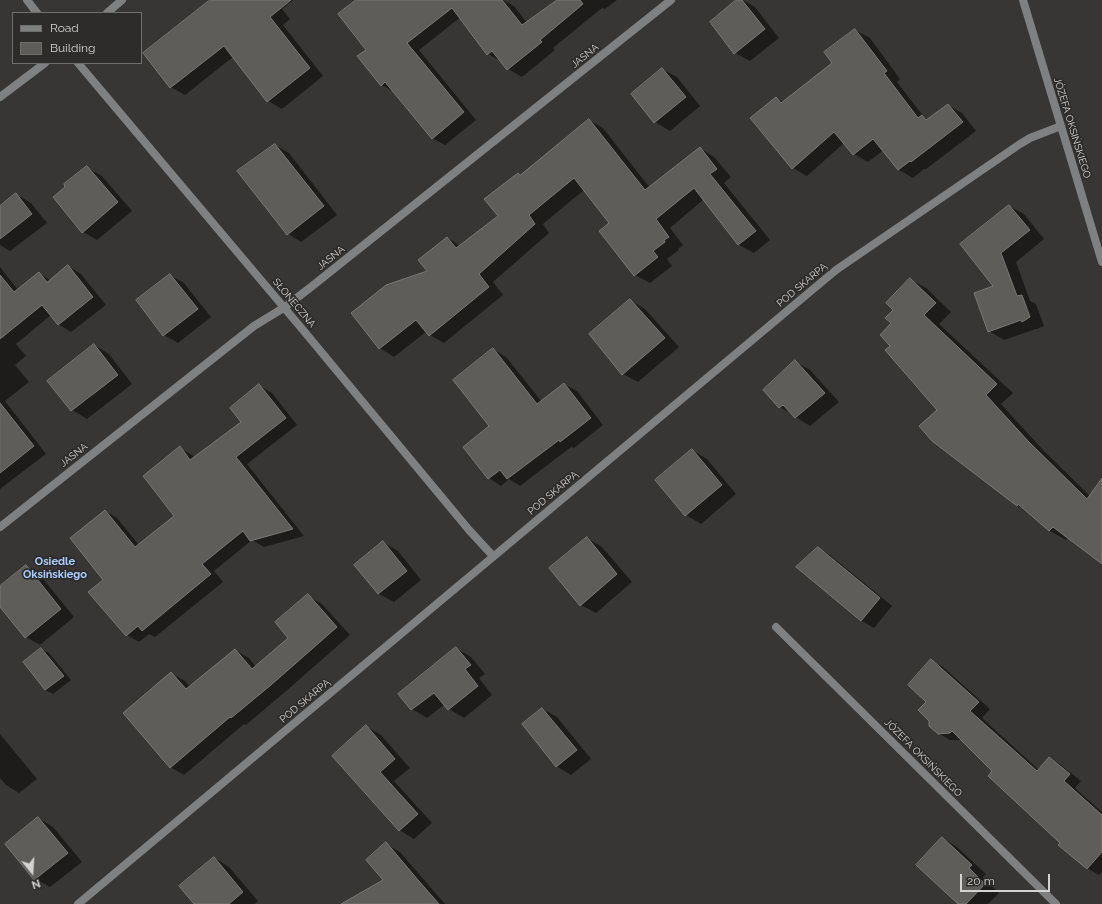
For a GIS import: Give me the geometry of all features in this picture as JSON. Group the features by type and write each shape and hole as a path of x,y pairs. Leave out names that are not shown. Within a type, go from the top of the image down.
{"street":[{"path":"27,0 37,12"},
{"path":"108,12 122,0"},
{"name":"JASNA","path":"0,526 254,326 284,307 671,0"},
{"name":"JÓZEFA OKSIŃSKIEGO","path":"1023,0 1102,262"},
{"path":"0,97 44,64"},
{"name":"SŁONECZNA","path":"79,64 284,307 469,530 493,556"},
{"name":"POD SKARPĄ","path":"78,904 836,270 1020,144 1030,138 1061,126"},
{"name":"JÓZEFA OKSIŃSKIEGO","path":"776,627 1056,904"}],"building":[{"path":"210,0 291,0 270,17 310,68 267,102 224,46 170,88 143,53"},
{"path":"356,0 502,0 522,25 557,0 580,0 583,4 540,40 542,42 507,70 492,51 487,55 452,8 407,43 464,112 432,139 385,82 381,86 357,56 366,50 338,14"},
{"path":"736,0 742,0 765,29 734,54 710,22"},
{"path":"855,29 887,71 884,73 918,118 922,115 926,120 948,104 963,122 911,162 910,161 898,170 873,139 853,155 834,132 792,169 750,118 776,97 781,103 832,63 824,52"},
{"path":"662,68 686,97 654,123 631,94"},
{"path":"589,119 645,190 700,147 717,169 710,174 756,231 738,245 694,188 656,219 669,237 653,251 658,257 634,276 599,231 609,223 574,178 529,215 535,224 479,274 489,287 429,336 416,320 379,349 351,313 386,285 427,271 418,260 447,237 456,248 498,216 484,199 518,173 520,175"},
{"path":"275,144 324,206 287,235 237,171"},
{"path":"87,166 118,202 82,233 53,197 65,187 64,184"},
{"path":"16,193 32,214 0,239 0,206"},
{"path":"1009,205 1030,230 1001,253 1017,296 1022,295 1030,317 1022,322 1021,320 988,332 974,293 993,286 960,244"},
{"path":"68,265 93,297 58,325 42,305 0,339 0,275 14,292 39,272 47,282"},
{"path":"170,274 198,309 163,336 136,300"},
{"path":"910,278 936,303 924,315 997,384 986,395 1028,441 1087,499 1102,478 1102,564 1053,527 1049,531 1018,504 1017,506 932,441 919,426 937,410 885,350 890,346 880,335 891,323 885,318 893,310 886,303"},
{"path":"630,299 665,338 622,375 589,334"},
{"path":"94,344 118,375 71,411 47,381"},
{"path":"493,348 537,404 564,383 591,418 560,442 559,440 507,479 500,470 488,479 463,447 489,426 453,380"},
{"path":"795,360 825,393 795,418 783,405 779,408 763,390"},
{"path":"259,384 286,418 236,457 293,529 250,541 243,531 202,564 211,574 142,631 138,626 126,636 88,592 103,580 70,538 105,510 135,547 174,516 143,476 180,446 190,460 241,422 230,408"},
{"path":"0,403 34,446 0,473"},
{"path":"692,449 722,485 685,516 655,480"},
{"path":"587,537 617,574 580,606 549,568"},
{"path":"383,541 407,571 378,594 354,565"},
{"path":"818,547 880,598 861,621 796,567"},
{"path":"26,565 61,609 25,638 0,607 0,586"},
{"path":"308,594 337,627 271,685 231,718 230,717 170,768 123,713 171,672 186,689 235,649 252,669 288,638 275,622"},
{"path":"456,647 471,665 465,669 478,686 448,710 434,693 411,710 398,694"},
{"path":"41,648 64,676 45,690 23,662"},
{"path":"931,659 979,702 970,711 1037,771 1049,757 1070,774 1064,781 1102,815 1102,852 1087,869 1058,845 1060,843 988,776 992,771 952,731 950,733 938,734 929,726 929,721 918,710 926,702 908,685"},
{"path":"542,708 577,750 556,767 522,724"},
{"path":"366,725 395,759 380,772 418,814 399,831 332,756"},
{"path":"38,817 68,853 34,880 5,844"},
{"path":"942,837 972,865 969,868 985,884 966,904 958,904 916,865"},
{"path":"386,842 439,904 341,904 383,880 366,860"},
{"path":"214,857 243,892 229,904 194,904 179,886"}],"district":[{"name":"Osiedle Oksińskiego","path":"55,568"}]}
